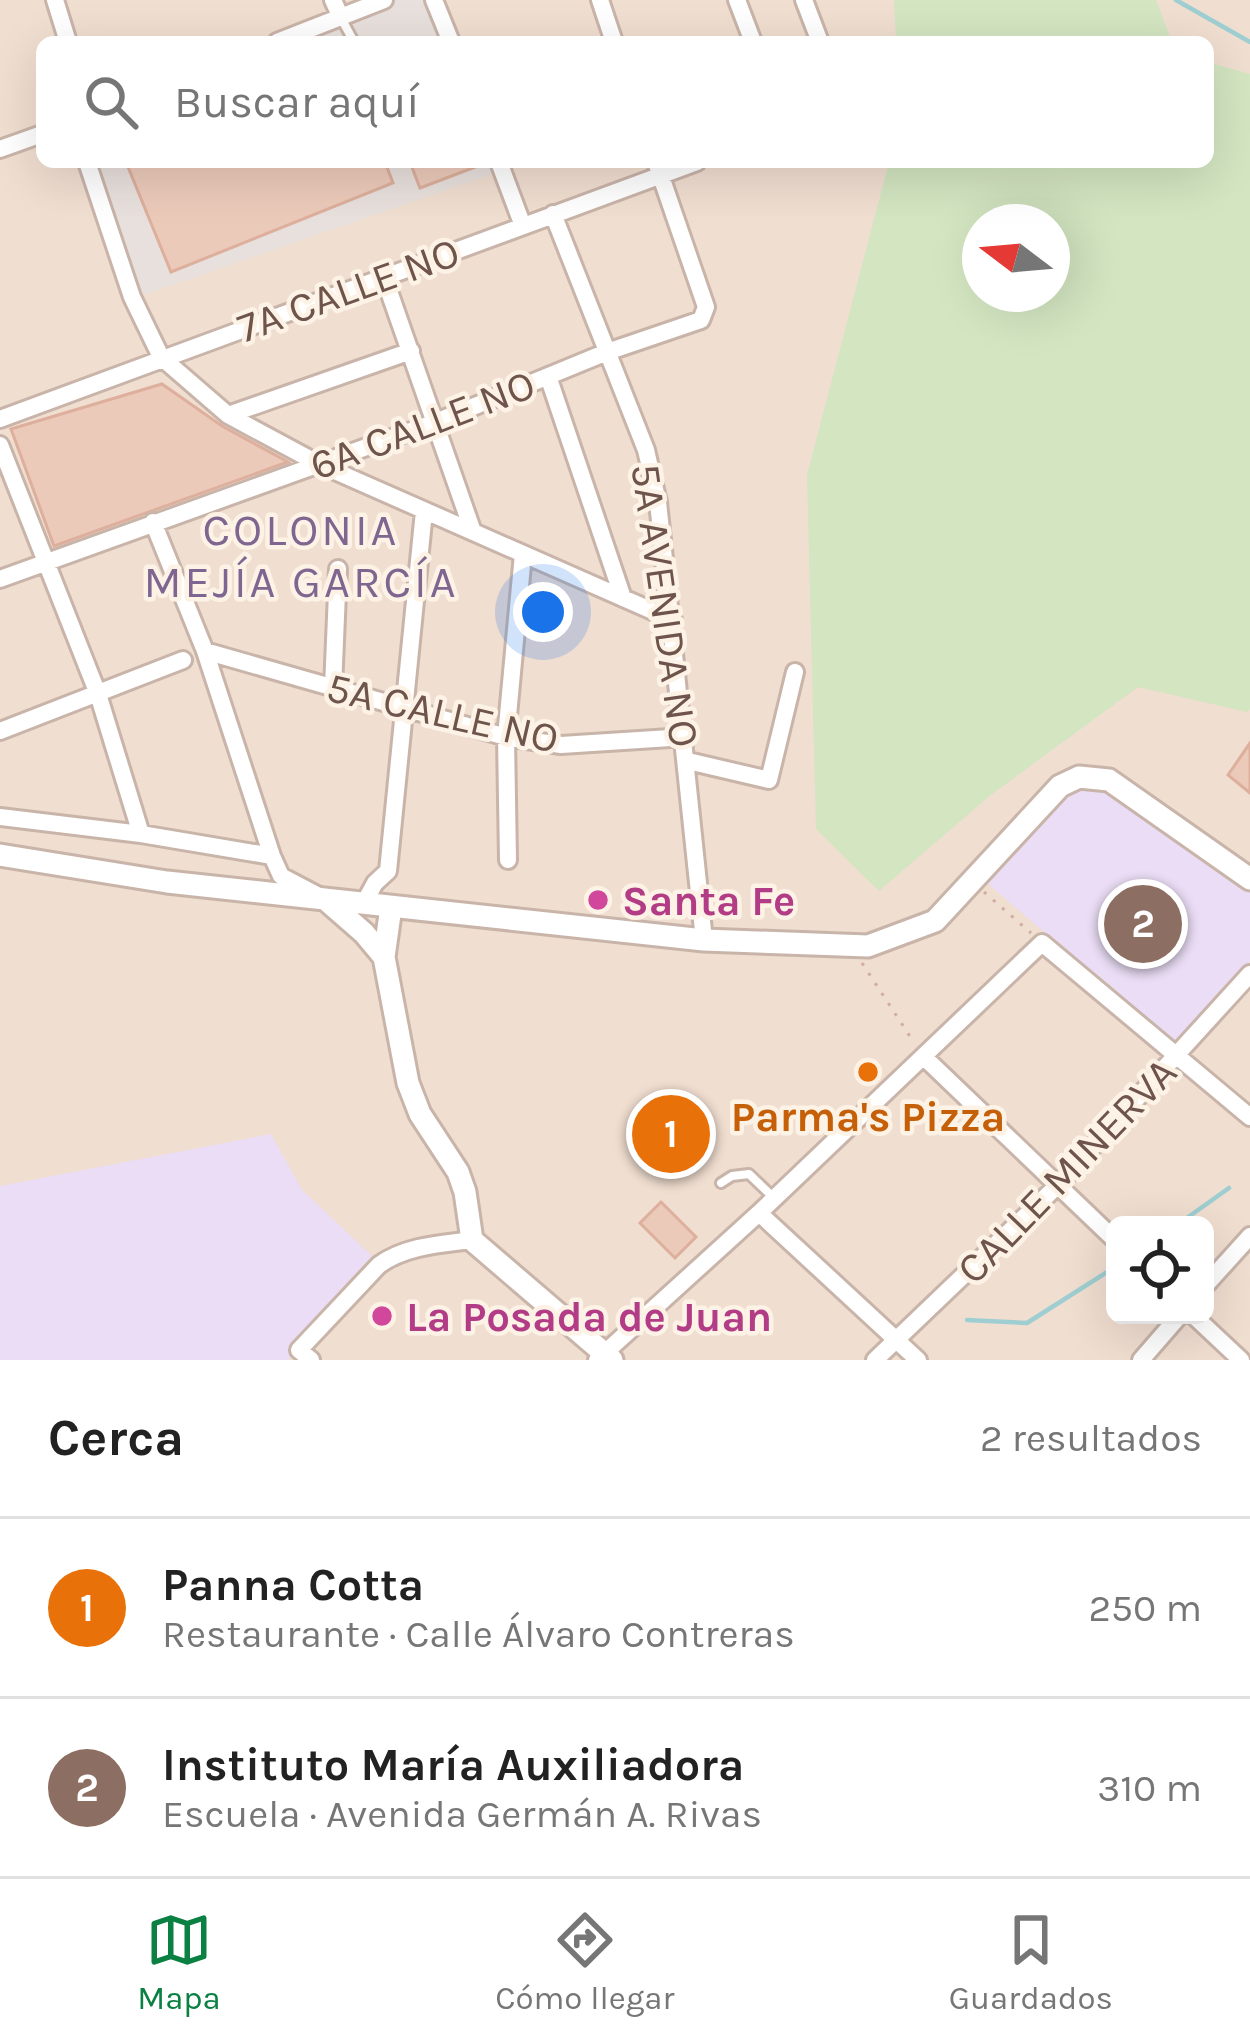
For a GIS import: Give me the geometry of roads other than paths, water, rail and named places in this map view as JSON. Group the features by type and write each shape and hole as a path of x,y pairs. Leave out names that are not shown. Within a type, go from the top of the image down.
{"street":[{"path":"55,0 66,36"},
{"path":"333,0 341,18"},
{"path":"293,36 384,0"},
{"path":"434,0 449,36"},
{"path":"600,0 612,36"},
{"path":"736,0 751,36"},
{"path":"804,0 818,36"},
{"path":"0,149 36,136"},
{"path":"89,168 132,297 161,357 228,415 319,464 673,620"},
{"path":"501,168 523,226"},
{"name":"7A CALLE NO","path":"0,419 523,226 658,168"},
{"name":"6A CALLE NO","path":"0,579 436,422 706,315 658,168"},
{"name":"5A AVENIDA NO","path":"554,214 646,450 658,502 704,940"},
{"path":"385,278 473,532"},
{"path":"228,415 411,351"},
{"path":"548,376 623,598"},
{"path":"0,446 98,694 140,834"},
{"path":"364,903 388,871 424,511"},
{"path":"153,522 205,651 281,876 325,899 384,956"},
{"path":"508,860 506,736 524,554"},
{"path":"333,688 338,569"},
{"name":"5A CALLE NO","path":"205,651 506,736 561,745 686,737"},
{"path":"0,731 183,660"},
{"path":"688,761 769,780 795,672"},
{"path":"0,856 167,882 704,940 868,946 934,921 1060,786 1089,776 1109,780 1250,880"},
{"path":"0,818 272,856"},
{"path":"391,907 384,956 407,1083 420,1114 458,1172 472,1240 604,1358 1042,943 1250,1117"},
{"name":"CALLE MINERVA","path":"875,1360 1058,1185 1250,974"},
{"path":"924,1057 1106,1231"},
{"path":"758,1213 918,1360"},
{"path":"1214,1276 1250,1236"},
{"path":"305,1355 341,1302 390,1257 424,1246 472,1240"},
{"path":"1141,1360 1172,1324"},
{"path":"1203,1324 1241,1360"}],"lane":[{"path":"341,18 350,36"},
{"path":"722,1183 749,1174 775,1198"}],"waterway":[{"path":"1176,0 1250,42"},
{"path":"1190,1216 1229,1188"},
{"path":"967,1320 1027,1323 1106,1273"}],"place":[{"name":"Santa Fe","path":"598,900"},
{"name":"Instituto María Auxiliadora","path":"1143,924"},
{"name":"Parma's Pizza","path":"868,1072"},
{"name":"Panna Cotta","path":"671,1134"},
{"name":"La Posada de Juan","path":"382,1316"}],"district":[{"name":"COLONIA MEJÍA GARCÍA","path":"301,555"}]}
